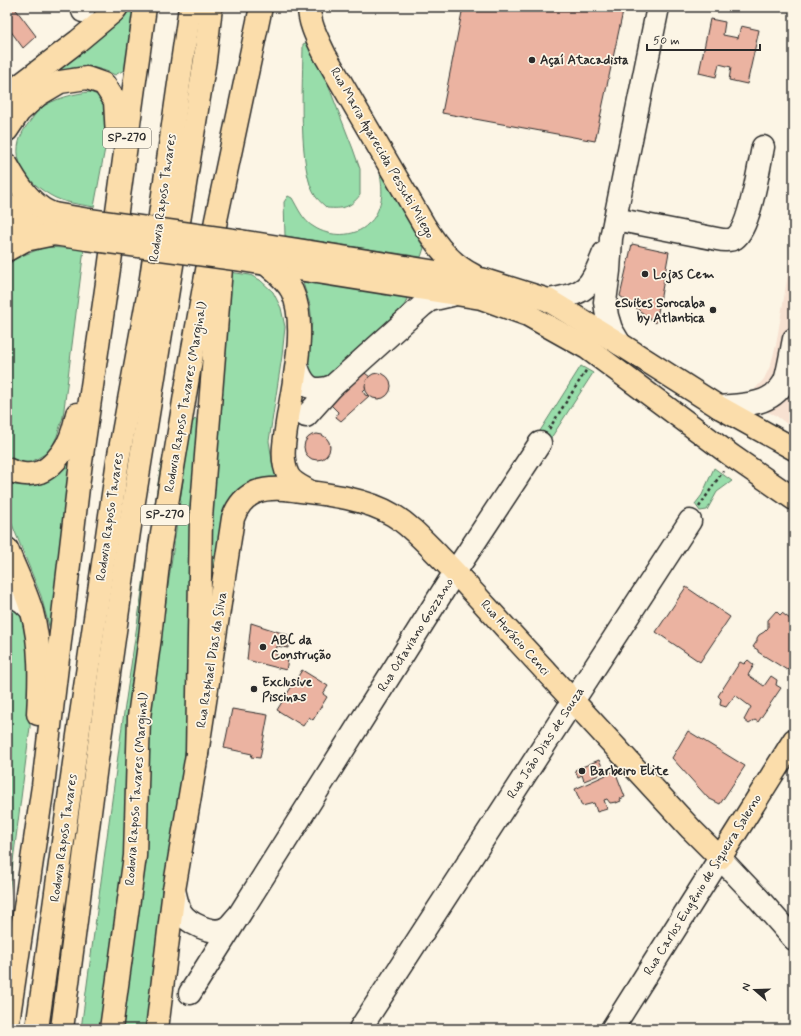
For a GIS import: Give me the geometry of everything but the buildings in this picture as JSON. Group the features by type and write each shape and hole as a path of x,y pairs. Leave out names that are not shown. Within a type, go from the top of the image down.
{"main road":[{"path":"7,95 78,41 114,12 117,7"},
{"name":"SP-270","path":"7,1029 43,786 81,462 145,7"},
{"name":"Rodovia Raposo Tavares","path":"37,1029 118,460 150,285 190,7"},
{"name":"Rodovia Raposo Tavares","path":"62,1029 96,766 129,532 204,60 211,7"},
{"path":"204,60 216,7"},
{"name":"Rodovia Raposo Tavares (Marginal)","path":"111,1029 135,856 139,717 160,546 189,370 216,220 261,7"},
{"name":"Rua Maria Aparecida Pessuti Milego","path":"309,7 309,15 314,31 325,55 424,226 439,248 451,260 464,270 482,279"},
{"path":"7,130 18,112 38,94 60,82 87,78 104,84 111,92 115,100 118,125 109,269"},
{"path":"197,754 201,518 232,146"},
{"path":"7,164 29,197 56,225"},
{"path":"7,206 56,225"},
{"path":"7,224 56,225 238,250 325,264 452,294 481,298 528,315 587,348 732,456 794,499"},
{"path":"7,250 56,225"},
{"path":"238,250 264,262 282,277 291,289 297,303 299,318 297,366 287,422 283,458 288,476 310,492"},
{"path":"264,262 325,264 482,279 548,300 719,407 794,449"},
{"path":"7,469 23,474 40,472 59,456 68,444 103,310"},
{"name":"Rua Raphael Dias da Silva","path":"157,1029 174,890 197,754 233,518 246,497 257,491 264,489 287,489 310,492"},
{"name":"Rua Horácio Cenci","path":"310,492 371,504 392,515 412,529 455,572 691,829 720,858"},
{"path":"7,548 32,610"},
{"name":"SP-270","path":"20,935 39,693 37,632 32,610"},
{"name":"Rua Carlos Eugênio de Siqueira Salerno","path":"720,858 794,740"},
{"name":"Rua Horácio Cenci","path":"691,829 701,835 715,838 726,836 739,827"}],"street":[{"path":"620,344 611,329 605,302 613,228 658,7"},
{"path":"613,228 717,239 730,240 735,238 740,232 753,197 763,147"},
{"path":"548,300 572,296 586,288 594,277 613,228"},
{"path":"297,366 300,378 318,398 422,306 430,300 452,294"},
{"path":"719,407 752,403 772,397 784,384 794,339"},
{"name":"Rua Octaviano Gozzano","path":"190,993 455,572 540,443"},
{"name":"Rua João Dias de Souza","path":"360,1029 574,702 690,521"},
{"path":"7,595 15,596 23,601 32,610"},
{"name":"Rua Horácio Cenci","path":"720,858 794,939"},
{"name":"Rua Carlos Eugênio de Siqueira Salerno","path":"612,1029 720,858"},
{"name":"Rua Octaviano Gozzano","path":"174,890 180,911 185,918 198,926 220,930 226,928 238,916"}],"path":[{"path":"540,443 596,354"},
{"path":"690,521 732,456"}],"shaded area":[{"path":"794,238 794,429 775,415 764,411 755,389 764,379 771,364 776,345"}],"green space":[{"path":"132,7 136,7 129,63 124,70 115,75 99,69 84,67 56,73 31,89 7,109 7,103 108,31"},
{"path":"308,42 323,72 360,169 360,195 353,203 342,208 327,208 316,197 310,184 306,167 302,124 302,79 303,44"},
{"path":"90,92 100,96 104,104 109,127 94,207 60,200 39,188 30,180 24,171 18,152 19,141 23,131 41,108 65,97"},
{"path":"380,173 424,248 421,257 285,236 284,202 288,196 292,198 301,214 307,221 320,230 334,234 349,234 363,229 373,219 379,207 382,194"},
{"path":"45,247 84,249 63,417 50,451 28,464 7,457 7,267 16,258"},
{"path":"229,272 250,275 260,280 273,292 281,308 285,327 269,441 273,467 280,478 268,479 253,483 211,595 206,599"},
{"path":"306,280 404,296 407,299 405,304 398,312 337,371 325,378 319,378 311,376 306,368 312,322 310,305 303,283"},
{"path":"581,366 593,373 551,438 540,431"},
{"path":"177,398 127,805 121,900 103,1029 81,1029 122,726 160,470"},
{"path":"195,419 199,421 187,776 150,1029 121,1029 150,713 191,424"},
{"path":"70,464 53,641 41,596 7,512 7,480"},
{"path":"714,468 732,481 717,492 707,510 700,511 695,504 702,495"},
{"path":"7,604 22,614 32,678 30,727 7,909"}],"place":[{"name":"Açaí Atacadista","path":"532,60"},
{"name":"Lojas Cem","path":"645,274"},
{"name":"eSuites Sorocaba by Atlantica","path":"713,310"},
{"name":"ABC da Construção","path":"263,647"},
{"name":"Exclusive Piscinas","path":"254,689"},
{"name":"Barbeiro Elite","path":"582,771"}]}
